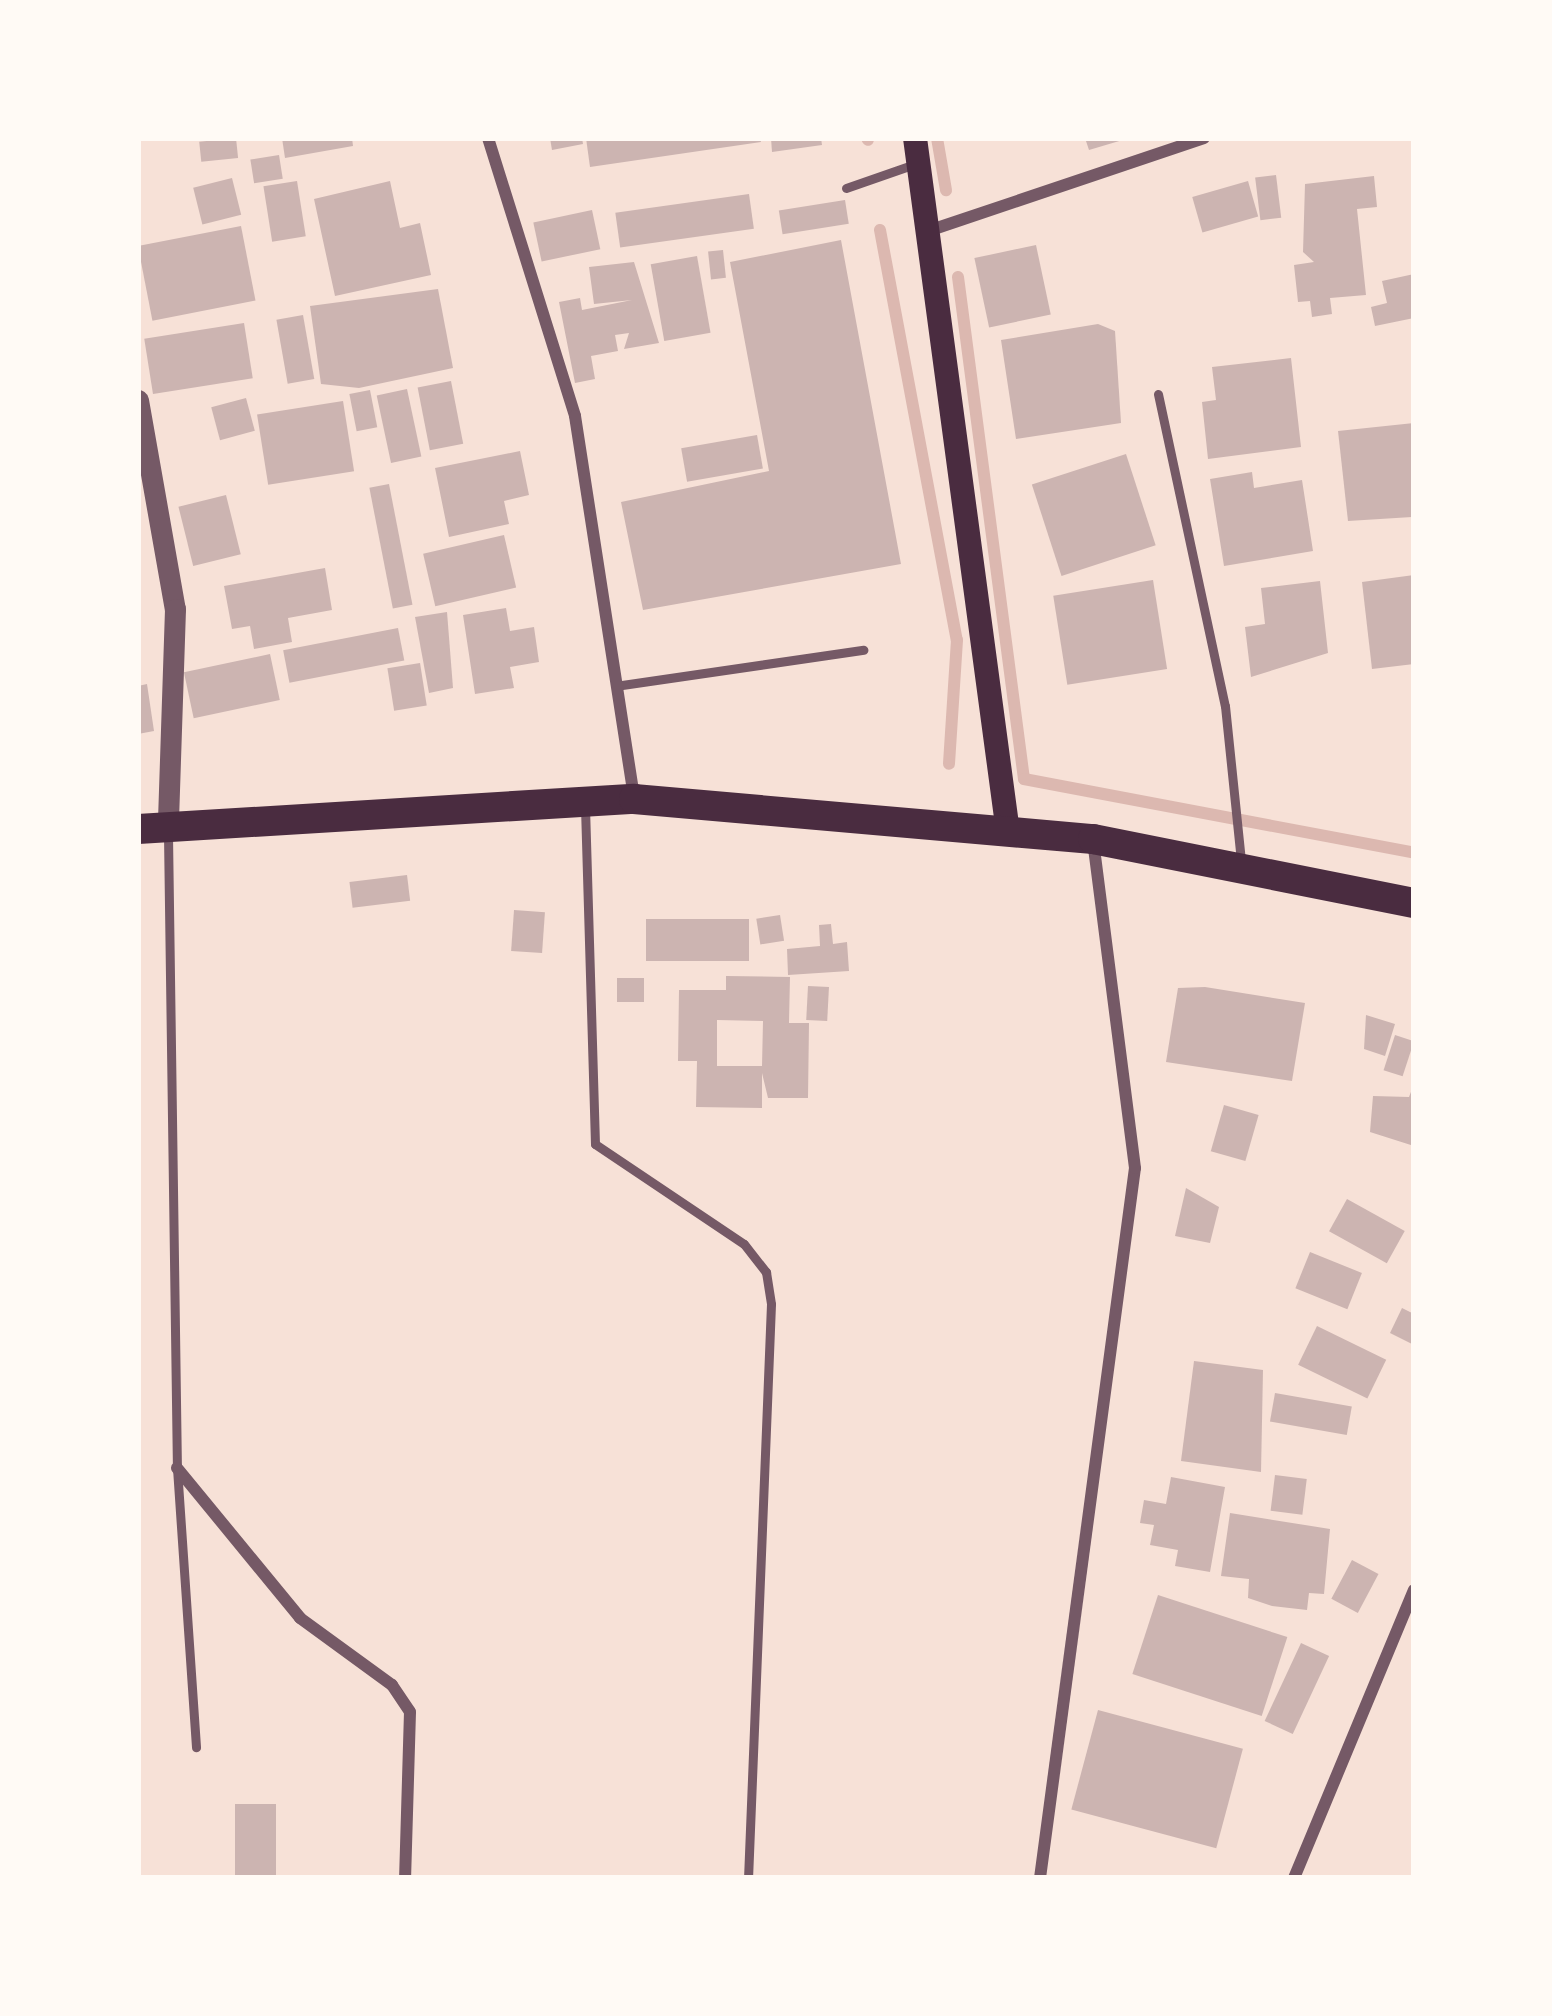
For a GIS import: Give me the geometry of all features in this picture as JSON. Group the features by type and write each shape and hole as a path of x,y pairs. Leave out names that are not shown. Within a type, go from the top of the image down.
{"main road":[{"path":"917,150 1008,832"},
{"path":"153,826 634,799 1093,839 1414,903"}],"street":[{"path":"488,138 575,416 622,685 634,799"},
{"path":"931,230 1204,138"},
{"path":"138,400 175,609 153,826"},
{"path":"1040,1878 1135,1168 1093,839"},
{"path":"177,1468 300,1618 392,1685 410,1712 405,1878"},
{"path":"1294,1878 1414,1591"}],"lane":[{"path":"846,188 917,150"},
{"path":"1158,394 1226,706 1241,865"},
{"path":"622,685 863,650"},
{"path":"585,802 595,1144 744,1244 768,1288 748,1878"},
{"path":"153,826 177,1468 196,1747"}],"building":[{"path":"236,138 238,158 201,162 199,142"},
{"path":"282,138 352,138 353,146 285,158"},
{"path":"550,138 582,138 583,144 552,150"},
{"path":"586,138 760,138 761,142 590,167"},
{"path":"771,138 821,138 822,145 772,152"},
{"path":"1085,138 1126,138 1126,139 1089,150"},
{"path":"279,155 283,179 254,183 250,160"},
{"path":"1276,175 1281,218 1260,220 1255,178"},
{"path":"1374,176 1377,207 1357,209 1366,295 1330,298 1332,314 1312,317 1310,301 1298,302 1294,265 1314,262 1303,252 1305,184"},
{"path":"232,178 241,215 202,225 193,188"},
{"path":"297,181 306,236 272,242 263,186"},
{"path":"390,181 400,228 420,223 431,275 335,296 314,199"},
{"path":"1248,181 1258,217 1202,233 1192,197"},
{"path":"749,194 754,229 620,247 615,213"},
{"path":"845,200 849,224 783,234 779,210"},
{"path":"592,210 600,249 542,262 533,222"},
{"path":"241,226 256,301 152,321 138,246"},
{"path":"841,240 901,564 643,610 621,502 769,471 730,262"},
{"path":"1036,245 1051,314 989,328 974,258"},
{"path":"723,250 726,278 711,279 708,252"},
{"path":"697,256 711,333 664,341 651,264"},
{"path":"634,262 659,343 624,349 629,333 615,335 618,351 591,356 595,379 575,383 559,302 580,298 582,310 632,300 594,304 589,267"},
{"path":"1414,274 1414,318 1375,326 1371,307 1387,303 1382,281"},
{"path":"438,289 453,368 359,388 321,384 310,306"},
{"path":"303,315 314,379 288,384 276,320"},
{"path":"244,323 253,378 153,394 144,339"},
{"path":"1098,324 1115,331 1121,423 1016,439 1001,340"},
{"path":"1291,358 1301,447 1208,459 1202,402 1216,400 1212,367"},
{"path":"451,381 463,444 430,450 418,387"},
{"path":"407,389 421,456 391,463 377,395"},
{"path":"370,390 377,427 357,431 349,394"},
{"path":"246,398 255,431 220,440 211,407"},
{"path":"343,401 354,471 268,485 257,415"},
{"path":"1414,423 1412,517 1348,521 1338,431"},
{"path":"757,435 763,468 687,482 681,448"},
{"path":"520,451 529,495 504,501 509,524 449,537 435,468"},
{"path":"1126,454 1156,545 1062,576 1032,485"},
{"path":"1252,472 1254,488 1302,480 1313,551 1224,566 1210,479"},
{"path":"389,484 412,605 393,609 369,488"},
{"path":"226,495 241,554 193,566 178,507"},
{"path":"504,535 516,588 435,606 423,554"},
{"path":"325,568 332,610 288,618 292,642 254,649 250,626 232,629 224,586"},
{"path":"1414,575 1414,664 1372,669 1362,582"},
{"path":"1153,580 1167,669 1067,685 1053,596"},
{"path":"1320,581 1328,653 1251,677 1245,627 1265,624 1261,588"},
{"path":"506,608 510,631 534,627 539,662 510,667 514,688 475,694 463,615"},
{"path":"447,612 453,688 429,693 415,617"},
{"path":"398,628 404,660 289,683 283,650"},
{"path":"270,654 280,700 194,718 184,672"},
{"path":"420,663 427,705 394,711 387,668"},
{"path":"147,684 154,731 138,734 138,686"},
{"path":"407,875 410,901 353,908 349,882"},
{"path":"514,910 545,912 542,953 511,951"},
{"path":"780,915 784,941 760,944 756,919"},
{"path":"646,919 749,919 749,961 646,961"},
{"path":"831,924 833,944 847,942 849,971 788,975 787,949 820,946 819,925"},
{"path":"726,976 790,977 789,1023 809,1023 808,1098 768,1098 762,1073 762,1108 696,1107 697,1061 678,1061 679,990 726,990","holes":["717,1020 763,1021 762,1066 717,1066"]},
{"path":"617,978 644,978 644,1002 617,1002"},
{"path":"808,986 829,987 827,1021 806,1020"},
{"path":"1205,987 1305,1003 1292,1081 1166,1062 1178,988"},
{"path":"1366,1015 1395,1024 1385,1056 1364,1049"},
{"path":"1395,1035 1414,1041 1403,1076 1384,1070"},
{"path":"1414,1084 1414,1146 1370,1132 1373,1096 1409,1097"},
{"path":"1224,1105 1259,1115 1245,1161 1211,1151"},
{"path":"1186,1188 1219,1207 1210,1243 1175,1236"},
{"path":"1347,1199 1405,1231 1387,1263 1329,1231"},
{"path":"1310,1252 1362,1273 1347,1309 1295,1288"},
{"path":"1402,1308 1414,1314 1414,1345 1390,1333"},
{"path":"1317,1326 1386,1360 1367,1398 1298,1365"},
{"path":"1194,1361 1263,1370 1261,1472 1181,1461"},
{"path":"1275,1393 1352,1407 1347,1435 1270,1422"},
{"path":"1275,1475 1307,1479 1302,1515 1271,1511"},
{"path":"1171,1477 1225,1487 1210,1572 1175,1566 1178,1550 1150,1545 1154,1525 1140,1523 1144,1500 1166,1504"},
{"path":"1230,1513 1330,1529 1324,1594 1309,1593 1307,1610 1272,1606 1248,1598 1249,1579 1221,1576"},
{"path":"1352,1560 1378,1574 1358,1613 1331,1599"},
{"path":"1158,1595 1287,1637 1262,1716 1132,1674"},
{"path":"1301,1643 1329,1656 1293,1734 1265,1721"},
{"path":"1098,1710 1243,1749 1216,1848 1071,1809"},
{"path":"235,1804 276,1804 276,1878 235,1878"}],"waterway":[{"path":"937,138 946,190"},
{"path":"880,230 957,640 949,764"},
{"path":"958,277 1024,779 1414,853"}]}
